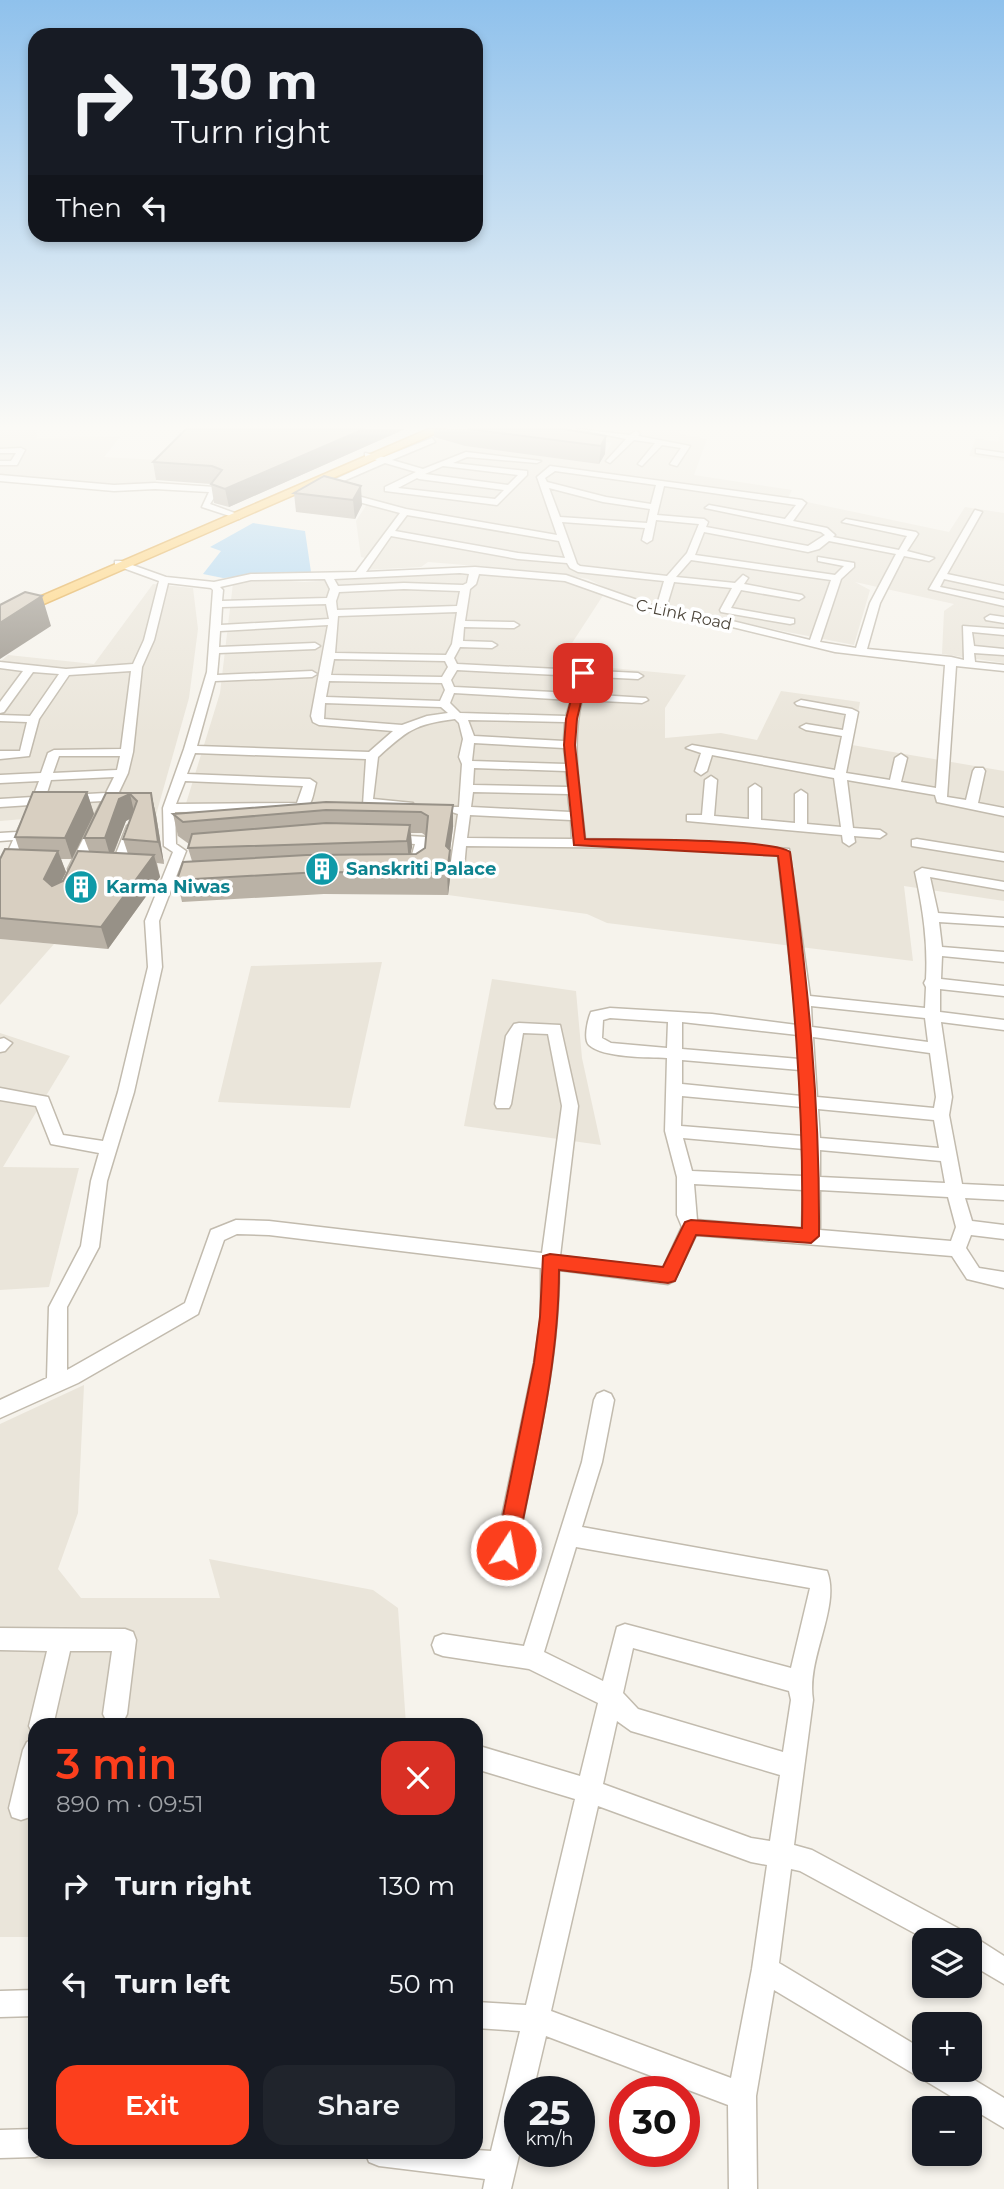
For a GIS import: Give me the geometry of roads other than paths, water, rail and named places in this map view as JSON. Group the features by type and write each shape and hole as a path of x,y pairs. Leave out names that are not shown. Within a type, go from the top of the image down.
{"highway":[{"path":"0,613 198,531"},
{"path":"0,620 121,564"}],"street":[{"path":"442,541 452,531"},
{"path":"516,531 563,539"},
{"path":"560,531 571,561 578,569 737,586 799,597"},
{"path":"647,540 649,531"},
{"path":"662,604 670,578 688,556 700,531"},
{"path":"727,531 808,548 816,547 830,535 825,531"},
{"path":"861,651 870,613 880,587 913,534 897,531"},
{"path":"967,531 933,589 1004,603"},
{"path":"359,574 389,533 519,556 571,561"},
{"path":"833,540 929,558"},
{"path":"688,556 837,578"},
{"path":"814,644 837,578 851,565 821,559"},
{"name":"C-Link Road","path":"121,564 164,580 214,585 251,577 475,570 566,578 661,612 724,622 814,644 1004,668"},
{"path":"750,566 725,610 790,621"},
{"path":"335,589 465,588 471,583 475,570"},
{"path":"328,576 335,589 329,656 317,676 322,700 317,716 319,722 403,728"},
{"path":"942,576 1004,589"},
{"path":"87,868 122,773 137,667 149,640 164,580"},
{"path":"198,850 180,851 170,846 169,808 190,749 210,678 218,590 214,585"},
{"path":"365,588 366,611"},
{"path":"444,704 461,624 465,588"},
{"path":"217,604 333,612 461,610"},
{"path":"216,628 333,612"},
{"path":"990,618 1004,620"},
{"path":"461,624 514,625"},
{"path":"970,663 967,628 1004,632"},
{"path":"457,644 492,645"},
{"path":"213,650 315,646"},
{"path":"969,649 1004,652"},
{"path":"329,656 394,657 638,677"},
{"path":"380,727 394,657"},
{"path":"951,660 941,799 1004,812"},
{"path":"0,664 66,671 137,667"},
{"path":"0,710 30,668"},
{"path":"11,865 46,777 33,719 66,671"},
{"path":"579,843 574,816 575,791 570,745 571,719 583,673"},
{"path":"210,678 317,676 389,679 642,700"},
{"path":"322,700 444,704 464,722 469,740 465,757 468,764 467,788 457,868"},
{"path":"801,703 852,712 841,775 848,836"},
{"path":"422,807 367,802 372,756 403,728 426,719 455,716 571,719"},
{"path":"0,718 33,719"},
{"path":"806,727 848,734"},
{"path":"469,740 570,745"},
{"path":"692,748 757,760 798,772 841,775 942,793"},
{"path":"190,749 372,756"},
{"path":"0,755 127,751"},
{"path":"701,771 708,751"},
{"path":"900,802 901,758"},
{"path":"752,774 757,760"},
{"path":"468,764 573,768"},
{"path":"971,805 979,771"},
{"path":"0,779 122,773"},
{"path":"169,808 301,807 310,783 180,777"},
{"path":"708,820 711,780"},
{"path":"467,788 575,791"},
{"path":"755,788 755,823"},
{"path":"801,794 802,827"},
{"path":"0,803 132,796"},
{"path":"436,808 574,816"},
{"path":"691,818 802,827 848,836 880,834"},
{"path":"87,868 134,822"},
{"path":"0,837 24,835"},
{"path":"378,839 422,840 417,869 404,870"},
{"path":"460,842 745,848 784,852 803,1000 812,1143 811,1236"},
{"path":"918,843 1004,857"},
{"path":"934,874 935,845"},
{"path":"57,1382 58,1307 90,1247 99,1181 155,967 152,921 180,851"},
{"path":"87,868 136,869"},
{"path":"957,1249 965,1227 954,1189 947,1155 949,1146 941,1115 944,1097 932,1015 935,951 932,917 922,872 1004,886"},
{"path":"932,917 1004,922"},
{"path":"935,951 1004,957"},
{"path":"932,983 1004,991"},
{"path":"803,1000 1004,1025"},
{"path":"806,1065 609,1048 594,1041 596,1016 601,1013 712,1019 935,1048"},
{"path":"676,1019 673,1131 685,1177 685,1215 691,1227"},
{"path":"503,1104 514,1036 519,1028 555,1029 570,1106 550,1262 550,1317 506,1550"},
{"path":"673,1089 941,1115"},
{"path":"0,1094 41,1101 57,1140 109,1148"},
{"path":"673,1131 947,1155"},
{"path":"685,1177 1004,1193"},
{"path":"0,1409 57,1382 192,1308 217,1235 236,1227 270,1227 668,1276 691,1227"},
{"path":"691,1227 957,1249"},
{"path":"965,1227 1004,1232"},
{"path":"957,1249 973,1274 1004,1280"},
{"path":"531,1658 592,1462 604,1400"},
{"path":"569,1535 819,1579 821,1590 799,1682 802,1700 793,1766 778,1853 765,1969 742,2096 743,2189"},
{"path":"412,2159 500,2178 625,1635 799,1682"},
{"path":"0,1639 124,1640 115,1714"},
{"path":"43,1718 61,1640"},
{"path":"443,1644 531,1658 611,1697 631,1719 793,1766"},
{"path":"483,1760 589,1791 751,1850 803,1859 932,1928"},
{"path":"21,1808 28,1779"},
{"path":"982,1956 1004,1970"},
{"path":"765,1969 912,2058"},
{"path":"0,2004 28,2003"},
{"path":"483,2015 536,2019 742,2096"},
{"path":"952,2082 1004,2114"},
{"path":"0,2144 28,2143"}],"water":[{"path":"238,531 305,531 311,572 223,578 203,574 221,551 210,547"}],"place":[{"name":"Sanskriti Palace","path":"322,869"},
{"name":"Karma Niwas","path":"81,887"}]}
